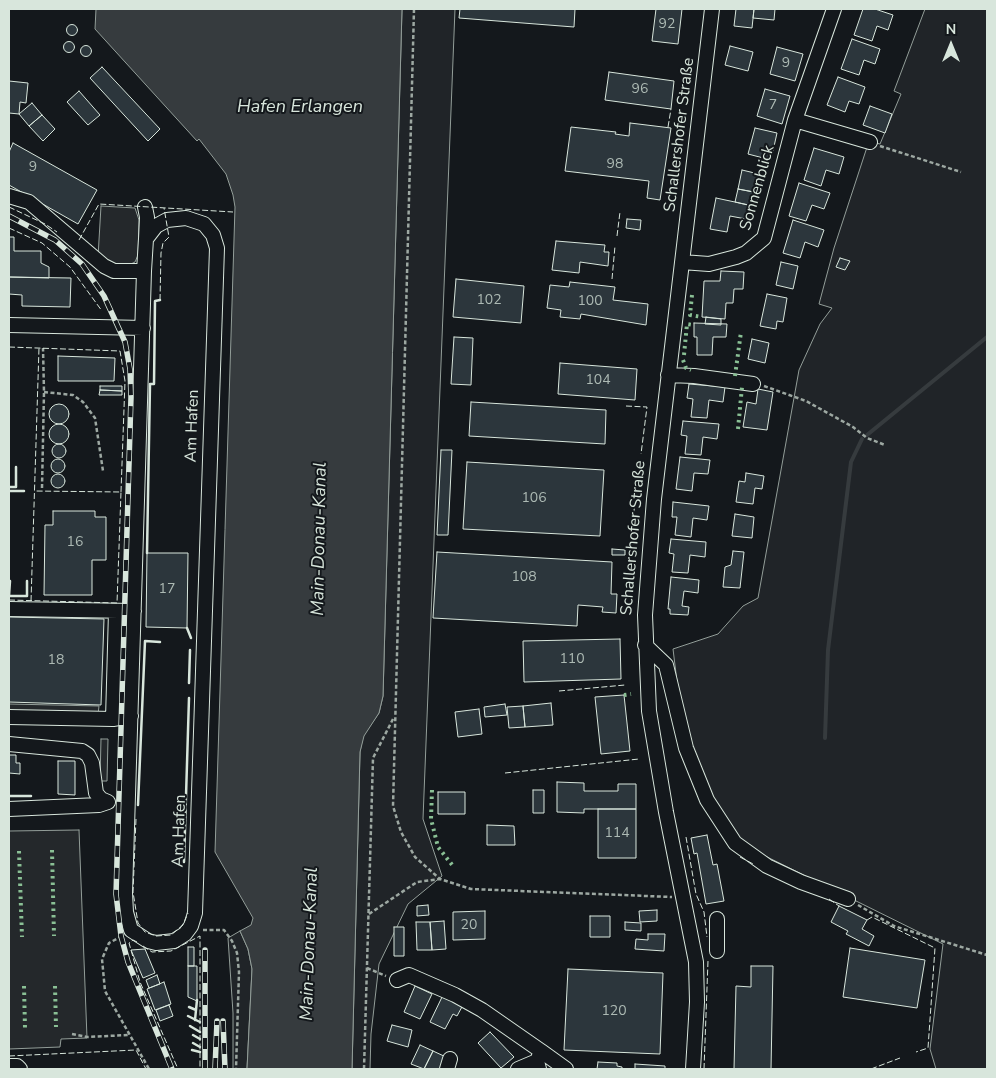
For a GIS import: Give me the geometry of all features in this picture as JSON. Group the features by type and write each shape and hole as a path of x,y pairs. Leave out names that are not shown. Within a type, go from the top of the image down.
{"street":[{"name":"Schallershofer Straße","path":"692,1069 697,971 650,712 644,645 648,555 712,9"},
{"name":"Sonnenblick","path":"682,262 709,264 736,257 746,254 764,238 795,120 834,9"},
{"path":"795,120 870,142"},
{"path":"9,196 29,202 104,266 114,271 144,272"},
{"path":"145,207 147,217 125,893 126,912 131,930 148,941 161,943 174,941 184,934 190,926"},
{"name":"Am Hafen","path":"146,239 156,226 167,220 186,218 204,224 213,235 217,248 195,914 190,926"},
{"path":"9,326 143,328"},
{"path":"668,375 694,376 752,384"},
{"path":"9,609 134,611"},
{"path":"113,719 116,611"},
{"path":"644,645 666,666 686,748 707,800 735,843 768,866 801,882 848,899"},
{"path":"9,717 113,719 131,716"},
{"path":"9,744 82,751 88,755 92,763 96,793 100,799 108,802"},
{"path":"9,809 128,802"},
{"path":"717,951 718,919"},
{"path":"397,980 409,975 455,995 503,1024 539,1060 566,1069"},
{"path":"518,1069 539,1060"},
{"path":"9,1066 17,1066 20,1069"}],"path":[{"path":"414,9 393,806 401,832 415,857 440,879 471,889 683,897"},
{"path":"870,142 961,172"},
{"path":"42,488 43,348"},
{"path":"752,384 765,386 806,401 853,427 867,438 885,445"},
{"path":"44,392 74,395 83,402 95,418 102,471"},
{"path":"364,1069 373,758 394,718"},
{"path":"369,914 417,882 440,879"},
{"path":"848,899 894,926 987,955"},
{"path":"190,926 205,930 224,930 232,941 237,953 239,972 236,1069"},
{"path":"131,930 109,943 102,959 105,991 148,1069"},
{"path":"367,968 397,980"},
{"path":"72,1034 86,1037 129,1035"}],"shaded area":[{"path":"402,9 455,9 423,819 442,876 408,904 379,964 371,1034 370,1069 352,1069 360,752 363,736 379,713 383,696"},
{"path":"925,9 987,9 987,1069 936,1069 930,1049 943,944 749,848 738,839 712,797 690,748 680,706 673,649 718,634 743,606 758,598 799,370 820,324 832,308 819,304 834,248 869,141 880,144 901,94 894,91"},
{"path":"101,206 135,208 139,220 138,255 135,262 129,265 109,264 98,257"},
{"path":"9,704 99,706 98,715 9,713"},
{"path":"101,739 108,739 107,781 100,781"},
{"path":"79,830 87,1038 61,1039 60,1047 9,1049 9,831"},
{"path":"240,931 248,949 252,969 247,1069 233,1069 233,1013 228,938"}],"water":[{"name":"Hafen Erlangen","path":"96,9 402,9 383,696 379,713 364,736 360,752 352,1069 247,1069 252,969 248,949 240,931 251,925 253,918 215,852 235,207 226,174 199,139 197,141 95,29"}],"building":[{"path":"460,9 575,9 574,27 459,18"},
{"path":"656,9 682,9 678,44 652,41"},
{"path":"736,9 754,9 752,28 734,26"},
{"path":"754,9 775,9 774,20 753,18"},
{"path":"863,9 875,9 893,15 888,30 877,26 872,41 854,35"},
{"path":"70,25 74,25 77,30 76,34 70,35 67,32 67,28"},
{"path":"852,39 880,49 875,64 864,60 859,75 841,69"},
{"path":"67,42 71,42 74,47 73,51 67,52 64,49 64,45"},
{"path":"84,46 88,46 91,51 90,55 84,56 81,53 81,49"},
{"path":"730,46 753,52 748,71 725,65"},
{"path":"777,47 803,54 795,81 770,74"},
{"path":"102,67 160,129 148,141 90,78"},
{"path":"609,72 674,81 671,109 605,100"},
{"path":"838,77 865,87 859,104 849,101 845,112 827,105"},
{"path":"9,81 28,83 26,103 20,102 19,114 9,113"},
{"path":"765,89 790,96 782,124 757,116"},
{"path":"79,91 100,115 88,125 67,102"},
{"path":"32,103 42,115 29,126 19,114"},
{"path":"870,106 892,114 885,133 863,125"},
{"path":"42,115 55,129 43,141 29,126"},
{"path":"630,123 671,128 660,200 647,198 649,181 565,171 571,127 616,132 615,134 629,136"},
{"path":"755,128 777,133 771,160 748,154"},
{"path":"13,143 97,190 78,224 9,185 9,152"},
{"path":"814,148 844,157 839,174 826,170 821,186 804,180"},
{"path":"742,170 763,175 759,193 738,189"},
{"path":"799,183 830,193 824,209 812,205 806,221 789,216"},
{"path":"738,189 759,193 756,207 735,202"},
{"path":"716,198 749,205 746,219 730,216 727,232 710,229"},
{"path":"627,219 641,220 640,230 626,228"},
{"path":"793,220 824,230 818,247 805,242 800,258 783,253"},
{"path":"9,237 14,237 14,251 41,251 41,263 49,267 49,278 9,277"},
{"path":"556,241 605,245 604,252 609,252 608,266 580,262 579,273 552,270"},
{"path":"840,258 850,261 845,270 836,267"},
{"path":"781,262 798,266 793,289 776,285"},
{"path":"721,271 744,272 743,289 734,289 733,303 726,303 725,319 702,317 704,281 720,281"},
{"path":"9,277 71,278 70,307 22,306 22,295 9,294"},
{"path":"456,279 524,286 521,323 453,317"},
{"path":"570,282 615,287 613,300 648,304 646,325 581,314 580,319 560,317 561,310 547,308 550,285 569,287"},
{"path":"767,294 787,298 783,322 777,321 776,329 760,326"},
{"path":"706,317 721,319 721,325 705,324"},
{"path":"694,323 727,324 726,337 713,337 712,355 697,355 697,337 694,337"},
{"path":"454,337 473,338 471,385 451,384"},
{"path":"752,339 769,343 765,363 748,359"},
{"path":"58,356 115,358 114,381 58,381"},
{"path":"560,363 637,369 635,400 558,394"},
{"path":"689,384 725,387 723,402 709,400 707,418 691,417 693,399 687,398"},
{"path":"100,386 122,386 122,391 100,390"},
{"path":"758,389 773,392 767,430 743,427 747,402 756,404"},
{"path":"100,390 122,391 122,395 99,395"},
{"path":"471,402 606,410 605,444 469,436"},
{"path":"59,404 66,407 69,414 66,421 59,424 52,421 49,414 52,407"},
{"path":"683,421 719,424 717,439 703,437 701,455 685,454 687,436 681,435"},
{"path":"59,424 66,427 69,434 66,441 59,444 52,441 49,434 52,427"},
{"path":"56,444 62,444 66,451 62,458 56,458 52,454 52,448"},
{"path":"441,450 452,450 448,535 437,535"},
{"path":"680,457 710,460 708,474 694,473 692,491 676,489"},
{"path":"55,459 61,459 65,466 61,473 55,473 51,469 51,463"},
{"path":"467,462 604,470 600,536 463,529"},
{"path":"746,473 764,476 762,489 755,488 753,504 736,502 739,481 745,482"},
{"path":"55,474 61,474 65,481 61,488 55,488 51,484 51,478"},
{"path":"673,502 709,506 707,520 693,518 691,537 675,535 677,517 672,517"},
{"path":"53,511 95,511 95,517 106,517 106,560 92,560 92,595 44,595 45,525 53,525"},
{"path":"735,514 754,517 752,538 732,536"},
{"path":"671,539 706,542 705,557 690,555 688,573 672,572 674,554 669,553"},
{"path":"612,549 625,550 625,555 612,555"},
{"path":"733,551 744,552 740,588 723,587 725,567 731,565"},
{"path":"437,552 612,562 611,594 617,594 616,613 602,612 603,607 578,605 577,626 433,618"},
{"path":"147,553 188,553 187,628 146,627"},
{"path":"671,577 699,580 698,593 684,591 682,606 689,607 688,615 670,614 670,609 668,609"},
{"path":"9,617 104,619 101,705 9,702"},
{"path":"620,639 621,679 524,682 523,641"},
{"path":"624,695 630,751 601,754 595,697"},
{"path":"551,703 553,725 525,727 523,706"},
{"path":"505,704 507,715 485,717 484,707"},
{"path":"523,706 525,727 509,728 507,707"},
{"path":"479,709 482,734 458,737 455,712"},
{"path":"9,755 16,755 16,763 20,763 20,774 9,773"},
{"path":"58,761 75,761 75,795 58,794"},
{"path":"557,782 584,783 584,791 618,791 618,784 636,784 636,809 584,809 584,813 557,812"},
{"path":"533,790 544,790 544,813 533,813"},
{"path":"438,792 465,792 465,814 438,814"},
{"path":"598,809 636,809 636,858 598,858"},
{"path":"487,825 514,826 515,845 487,845"},
{"path":"707,835 713,865 717,864 724,901 706,904 697,853 694,854 691,838"},
{"path":"428,905 429,915 417,916 417,906"},
{"path":"839,906 867,920 862,929 874,936 869,946 846,934 848,931 831,922"},
{"path":"657,910 657,921 640,922 639,911"},
{"path":"485,911 485,939 453,940 453,912"},
{"path":"590,916 610,916 610,937 590,937"},
{"path":"444,921 446,949 432,950 430,922"},
{"path":"416,922 430,922 432,950 417,950"},
{"path":"625,922 641,923 641,931 625,930"},
{"path":"394,927 404,927 404,956 394,956"},
{"path":"648,934 665,934 664,951 635,949 636,939 648,940"},
{"path":"188,947 194,947 194,966 188,966"},
{"path":"850,948 925,960 917,1008 843,997"},
{"path":"145,949 155,973 143,978 131,950"},
{"path":"188,966 197,966 197,1001 188,997"},
{"path":"751,966 773,966 771,1069 734,1069 736,986 751,987"},
{"path":"568,969 663,973 660,1054 564,1050"},
{"path":"157,975 160,984 149,988 146,980"},
{"path":"164,982 171,1004 155,1010 147,989"},
{"path":"415,986 432,994 420,1019 404,1012"},
{"path":"443,995 463,1005 457,1016 453,1014 445,1029 430,1022"},
{"path":"169,1005 173,1016 160,1021 156,1010"},
{"path":"392,1025 412,1030 408,1047 387,1041"},
{"path":"490,1032 514,1057 501,1068 478,1043"},
{"path":"420,1045 433,1051 424,1069 411,1064"},
{"path":"433,1051 446,1057 440,1069 424,1069"},
{"path":"598,1062 617,1063 617,1066 622,1067 622,1069 597,1069"},
{"path":"635,1064 665,1066 665,1069 635,1069"}],"waterway":[{"path":"867,435 987,337"},
{"path":"825,738 828,650 851,462 862,439"}],"railway":[{"path":"9,216 55,240 82,264 104,296 125,342 130,369 131,397 116,894 121,936 128,962 172,1069"},
{"path":"205,950 205,1069"},
{"path":"215,1069 217,1021"},
{"path":"223,1021 225,1069"}],"hedge":[{"path":"692,295 690,315 702,317"},
{"path":"684,355 687,324 693,325"},
{"path":"735,376 741,332"},
{"path":"683,360 686,368 691,370"},
{"path":"738,429 742,387"},
{"path":"624,695 631,694"},
{"path":"432,790 431,819 438,847 453,866"},
{"path":"52,850 54,936"},
{"path":"19,851 22,937"},
{"path":"24,986 25,1028"},
{"path":"55,986 56,1027"}],"fence":[{"path":"668,127 671,109"},
{"path":"79,240 99,204 233,212"},
{"path":"9,207 45,224 57,232"},
{"path":"160,300 161,253 163,243 169,237 164,208"},
{"path":"617,236 620,212"},
{"path":"9,228 42,243 70,267 102,311"},
{"path":"612,279 615,246"},
{"path":"9,347 120,351 125,381 121,492"},
{"path":"31,601 39,348"},
{"path":"626,406 647,407 641,454"},
{"path":"632,531 638,471"},
{"path":"9,600 117,603 121,492 34,491"},
{"path":"559,691 625,685"},
{"path":"505,773 639,759"},
{"path":"136,819 133,892 138,923 145,932 156,936 171,935 183,925 188,913"},
{"path":"686,837 696,894 704,912 707,937"},
{"path":"740,857 755,865"},
{"path":"829,899 839,906"},
{"path":"867,920 872,917 935,948 928,1048 916,1052"},
{"path":"143,946 152,952 171,951 200,936 200,1069"},
{"path":"137,942 133,940 129,943 140,982 178,1069"},
{"path":"704,1069 708,961"},
{"path":"9,1056 136,1050 146,1069"},
{"path":"871,1069 900,1058"}],"wall":[{"path":"147,553 150,384 154,384 155,301 160,300"},
{"path":"9,487 16,487 16,467"},
{"path":"9,491 24,491"},
{"path":"9,596 10,581"},
{"path":"9,596 27,596 27,581"},
{"path":"187,628 191,638"},
{"path":"138,805 145,641 160,642"},
{"path":"189,683 190,650"},
{"path":"184,862 189,698"},
{"path":"9,796 31,796"},
{"path":"195,1020 197,1000"},
{"path":"189,1007 196,1010"},
{"path":"188,1016 200,1022"},
{"path":"190,1026 200,1032"},
{"path":"193,1035 200,1039"},
{"path":"193,1043 200,1047"},
{"path":"192,1050 200,1052"}],"water label":[{"name":"Main-Donau-Kanal","path":"320,539"},
{"name":"Main-Donau-Kanal","path":"310,944"}]}
